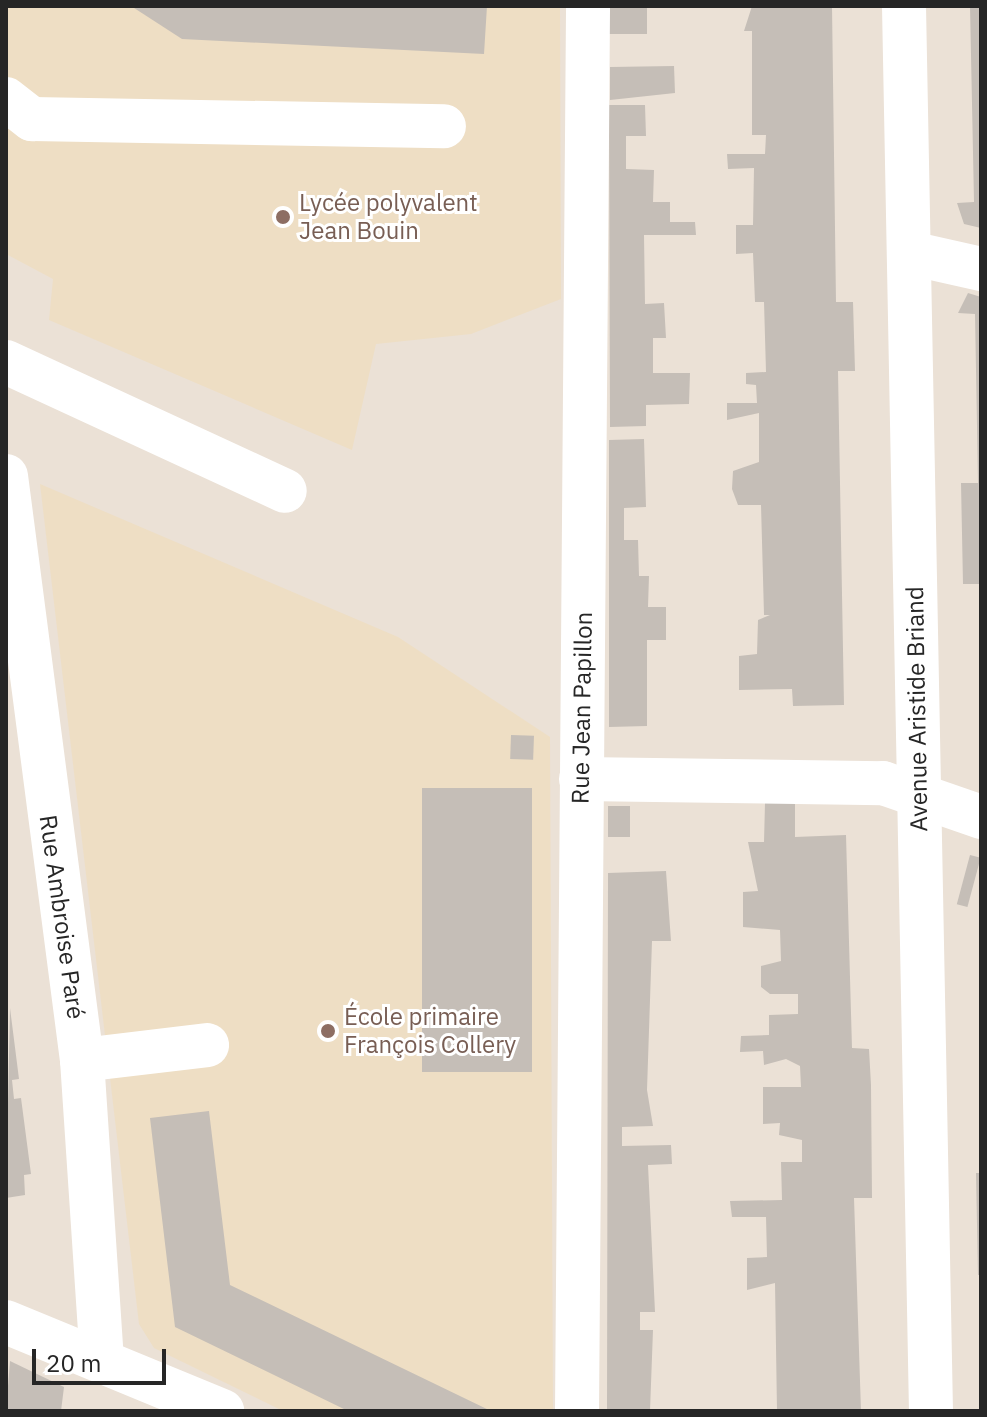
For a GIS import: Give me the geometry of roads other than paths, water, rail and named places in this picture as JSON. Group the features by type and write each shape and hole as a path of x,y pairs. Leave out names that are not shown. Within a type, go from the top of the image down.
{"street":[{"name":"Rue Jean Papillon","path":"577,1411 588,6"},
{"name":"Avenue Aristide Briand","path":"904,6 931,1411"},
{"path":"6,99 32,119 444,126"},
{"path":"910,253 981,269"},
{"path":"6,362 285,491"},
{"name":"Rue Ambroise Paré","path":"6,476 82,1060 102,1359"},
{"path":"581,779 883,783 981,817"},
{"path":"82,1060 207,1045"},
{"path":"6,1322 102,1359 171,1402 222,1411"}],"place":[{"name":"Lycée polyvalent Jean Bouin","path":"283,217"},
{"name":"École primaire François Collery","path":"328,1031"}]}
